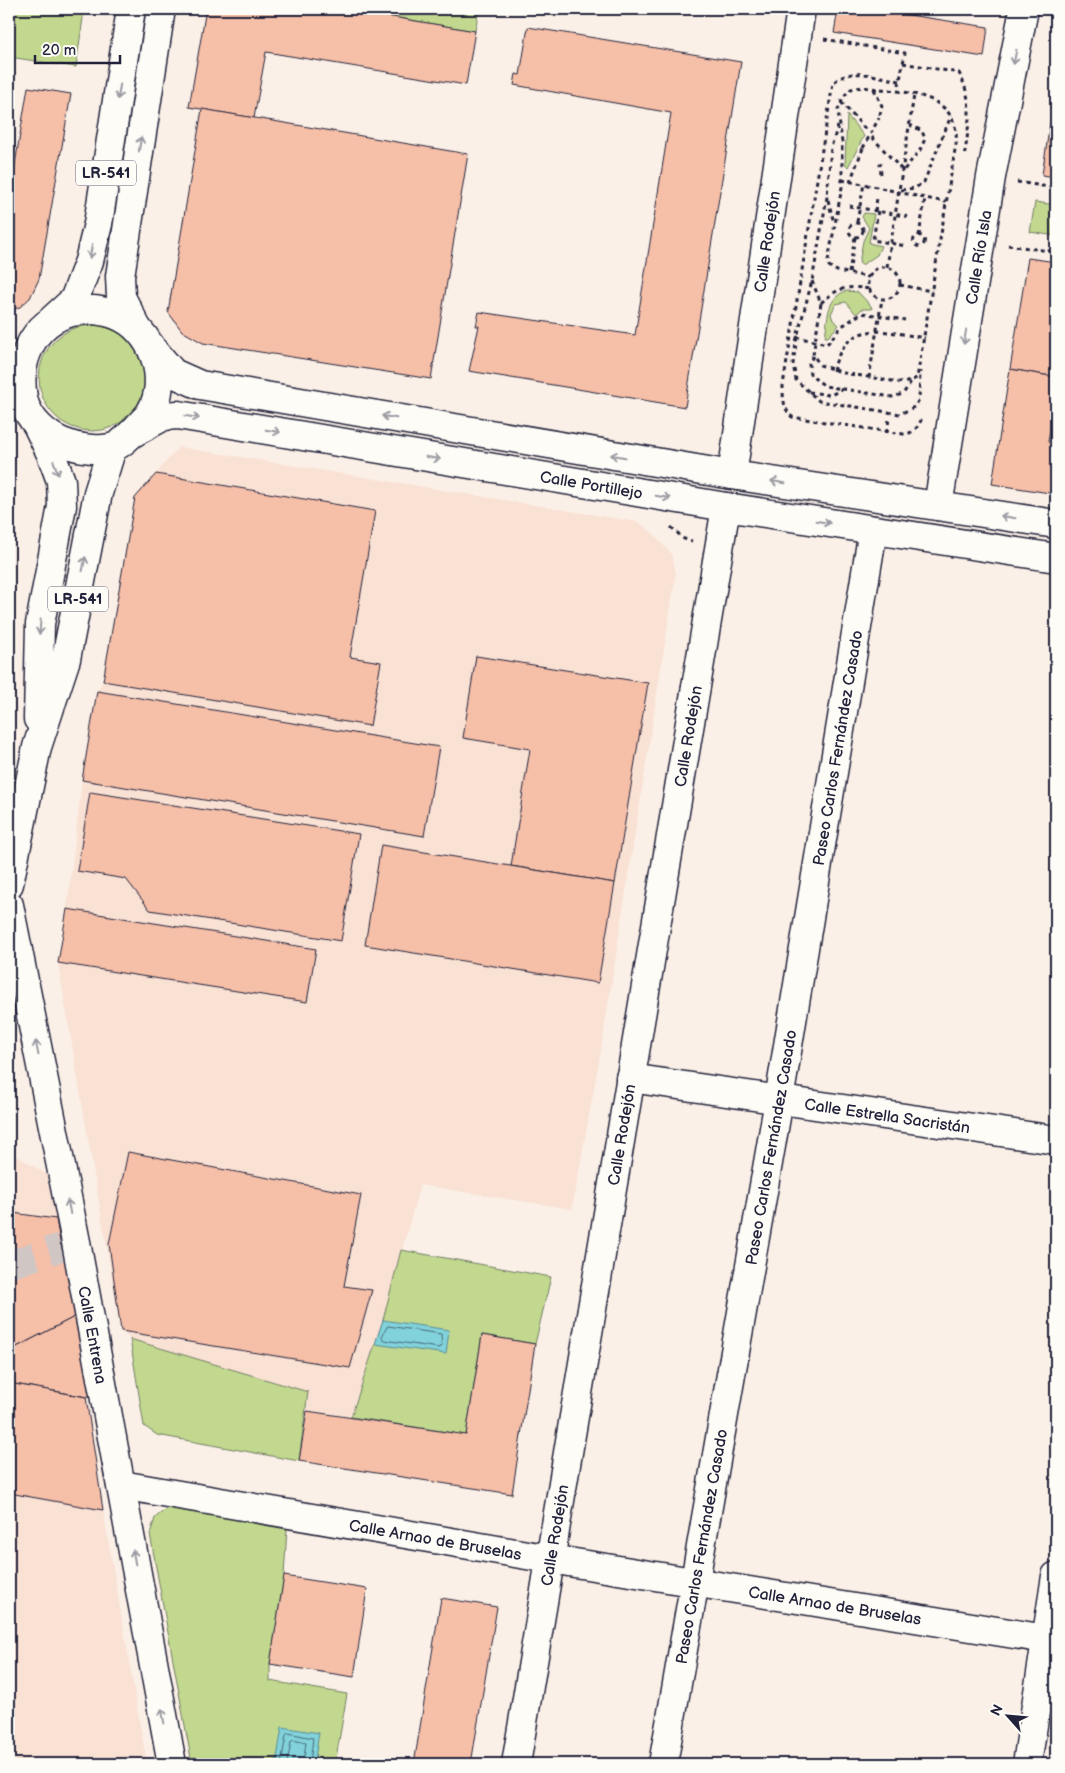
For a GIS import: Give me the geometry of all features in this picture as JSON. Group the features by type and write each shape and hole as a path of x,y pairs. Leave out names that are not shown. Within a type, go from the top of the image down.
{"street":[{"name":"LR-541","path":"37,747 40,624 62,506 61,481 23,406 21,383 23,361 41,332 74,300 89,261 98,224 131,9"},
{"name":"LR-541","path":"9,884 37,747 66,659 98,493 122,441 150,413 158,391 158,369 144,337 121,296 120,276 160,9"},
{"name":"Calle Rodejón","path":"732,475 800,9"},
{"name":"Calle Río Isla","path":"938,506 990,177 1024,9"},
{"path":"9,356 71,312 94,310 117,315 144,337"},
{"name":"Calle Portillejo","path":"144,337 173,373 200,385 732,475 1056,524"},
{"path":"23,406 52,438 73,446 122,441"},
{"name":"Calle Portillejo","path":"122,441 164,416 178,415 726,507 1056,558"},
{"name":"Calle Rodejón","path":"516,1764 726,507"},
{"name":"Paseo Carlos Fernández Casado","path":"663,1764 779,1100 873,530"},
{"name":"Calle Entrena","path":"9,905 69,1245 121,1485 172,1764"},
{"name":"Calle Estrella Sacristán","path":"630,1078 1056,1140"},
{"name":"Calle Arnao de Bruselas","path":"121,1485 550,1558 1046,1639"},
{"path":"1027,1764 1056,1576"}],"path":[{"path":"833,40 905,53 900,83 853,73 841,76 832,83 783,385 783,399 786,411 792,417 910,434 920,424 924,409"},
{"path":"903,63 959,73 968,94 970,117 962,166"},
{"path":"813,355 820,365 833,371 904,383 917,378 920,367 957,136 947,108 935,100 874,88 862,87 851,89 841,102 839,123 831,148 827,197 812,281 797,337 793,372 796,380 808,392 823,402 900,414 914,408 918,400 920,367"},
{"path":"850,182 863,148 879,118 882,106 874,88"},
{"path":"887,267 914,95"},
{"path":"841,102 867,131"},
{"path":"900,190 915,188 924,182 951,116"},
{"path":"839,123 842,143 842,180 840,208 834,225 829,266 837,271 869,277"},
{"path":"903,171 920,150 925,139 922,131 910,124"},
{"path":"872,137 903,171"},
{"path":"881,174 880,165 883,159"},
{"path":"990,177 1056,188"},
{"path":"842,180 900,190 925,198 947,202"},
{"path":"855,237 851,235 849,228 857,222 864,184"},
{"path":"827,197 834,225"},
{"path":"877,198 873,240 906,246"},
{"path":"919,236 925,198"},
{"path":"849,206 910,216"},
{"path":"855,237 862,235 864,231 863,226 857,222"},
{"path":"849,273 855,237"},
{"path":"980,241 1056,252"},
{"path":"887,267 897,273 900,285 896,294 882,299 874,296 869,289 869,277 877,268 887,267"},
{"path":"812,281 821,303 813,355 808,369 813,379 825,386 897,396 907,390 912,380"},
{"path":"900,285 932,291"},
{"path":"821,303 831,293 843,287 869,289"},
{"path":"869,378 882,299"},
{"path":"791,336 827,344 842,326 862,314 880,315 904,320"},
{"path":"833,371 840,350 851,338 858,334 877,330 925,338"},
{"path":"808,392 831,395 842,389"},
{"path":"887,432 889,419"}],"shaded area":[{"path":"179,447 638,522 653,533 671,554 676,573 601,1050 572,1209 420,1185 383,1320 351,1417 307,1411 308,1392 130,1339 121,1331 58,963 67,909 82,780 97,691 103,681 135,498"},
{"path":"19,1157 49,1176 93,1398 9,1383 9,1159"},
{"path":"9,1481 101,1498 147,1764 9,1764"}],"green space":[{"path":"9,9 84,11 76,67 9,57"},
{"path":"345,9 479,9 475,31"},
{"path":"847,115 864,136 848,167 845,165"},
{"path":"1035,202 1056,205 1056,236 1030,232"},
{"path":"864,213 874,214 869,243 881,246 877,255 862,265 859,263 863,241 869,228 862,217"},
{"path":"846,291 858,292 872,309 862,309 856,314 846,302 836,304 831,314 833,320 839,325 828,337 825,337 831,304 839,294"},
{"path":"92,325 112,329 130,340 141,358 145,378 141,398 130,416 112,427 92,431 72,427 54,416 43,398 39,378 43,358 54,340 72,329"},
{"path":"401,1250 551,1277 535,1344 482,1335 466,1435 351,1417 383,1320"},
{"path":"130,1339 308,1392 299,1461 157,1435 144,1426"},
{"path":"167,1508 287,1528 284,1576 270,1664 270,1681 347,1694 335,1764 192,1764 150,1534 155,1518"}],"water":[{"path":"383,1320 449,1330 446,1354 375,1344"},
{"path":"282,1727 319,1733 314,1764 276,1764"}],"building":[{"path":"206,9 345,9 475,31 466,85 266,52 254,118 189,107"},
{"path":"838,9 869,9 988,27 984,57 834,33"},
{"path":"528,27 741,62 685,407 469,371 479,326 476,326 479,312 635,335 671,113 514,85 516,74 520,75"},
{"path":"1056,84 1056,177 1042,175"},
{"path":"28,87 71,94 39,279 30,298 20,307 9,311 9,200"},
{"path":"202,109 468,154 431,379 203,343 182,331 168,312"},
{"path":"1028,258 1056,262 1056,377 1010,369"},
{"path":"1010,369 1056,377 1056,394 1048,442 1056,443 1056,494 992,484"},
{"path":"156,474 375,511 350,657 381,662 370,726 103,681 135,498"},
{"path":"476,656 648,683 615,883 511,866 530,749 463,738"},
{"path":"97,691 439,747 424,836 82,780"},
{"path":"90,792 359,834 341,941 150,910 126,879 77,871"},
{"path":"381,845 615,883 598,983 365,945"},
{"path":"67,909 316,949 307,1002 58,963"},
{"path":"128,1152 361,1195 344,1286 372,1290 350,1368 121,1331 109,1244"},
{"path":"13,1213 56,1219 61,1247 80,1314 9,1351 9,1236"},
{"path":"80,1314 93,1398 9,1383 9,1351"},
{"path":"482,1335 535,1344 512,1494 299,1461 307,1411 466,1435"},
{"path":"9,1383 86,1397 103,1510 9,1493"},
{"path":"284,1576 367,1589 354,1677 270,1664"},
{"path":"441,1598 497,1607 471,1764 414,1764"}],"tunnel":[{"path":"9,1265 61,1247"}]}
